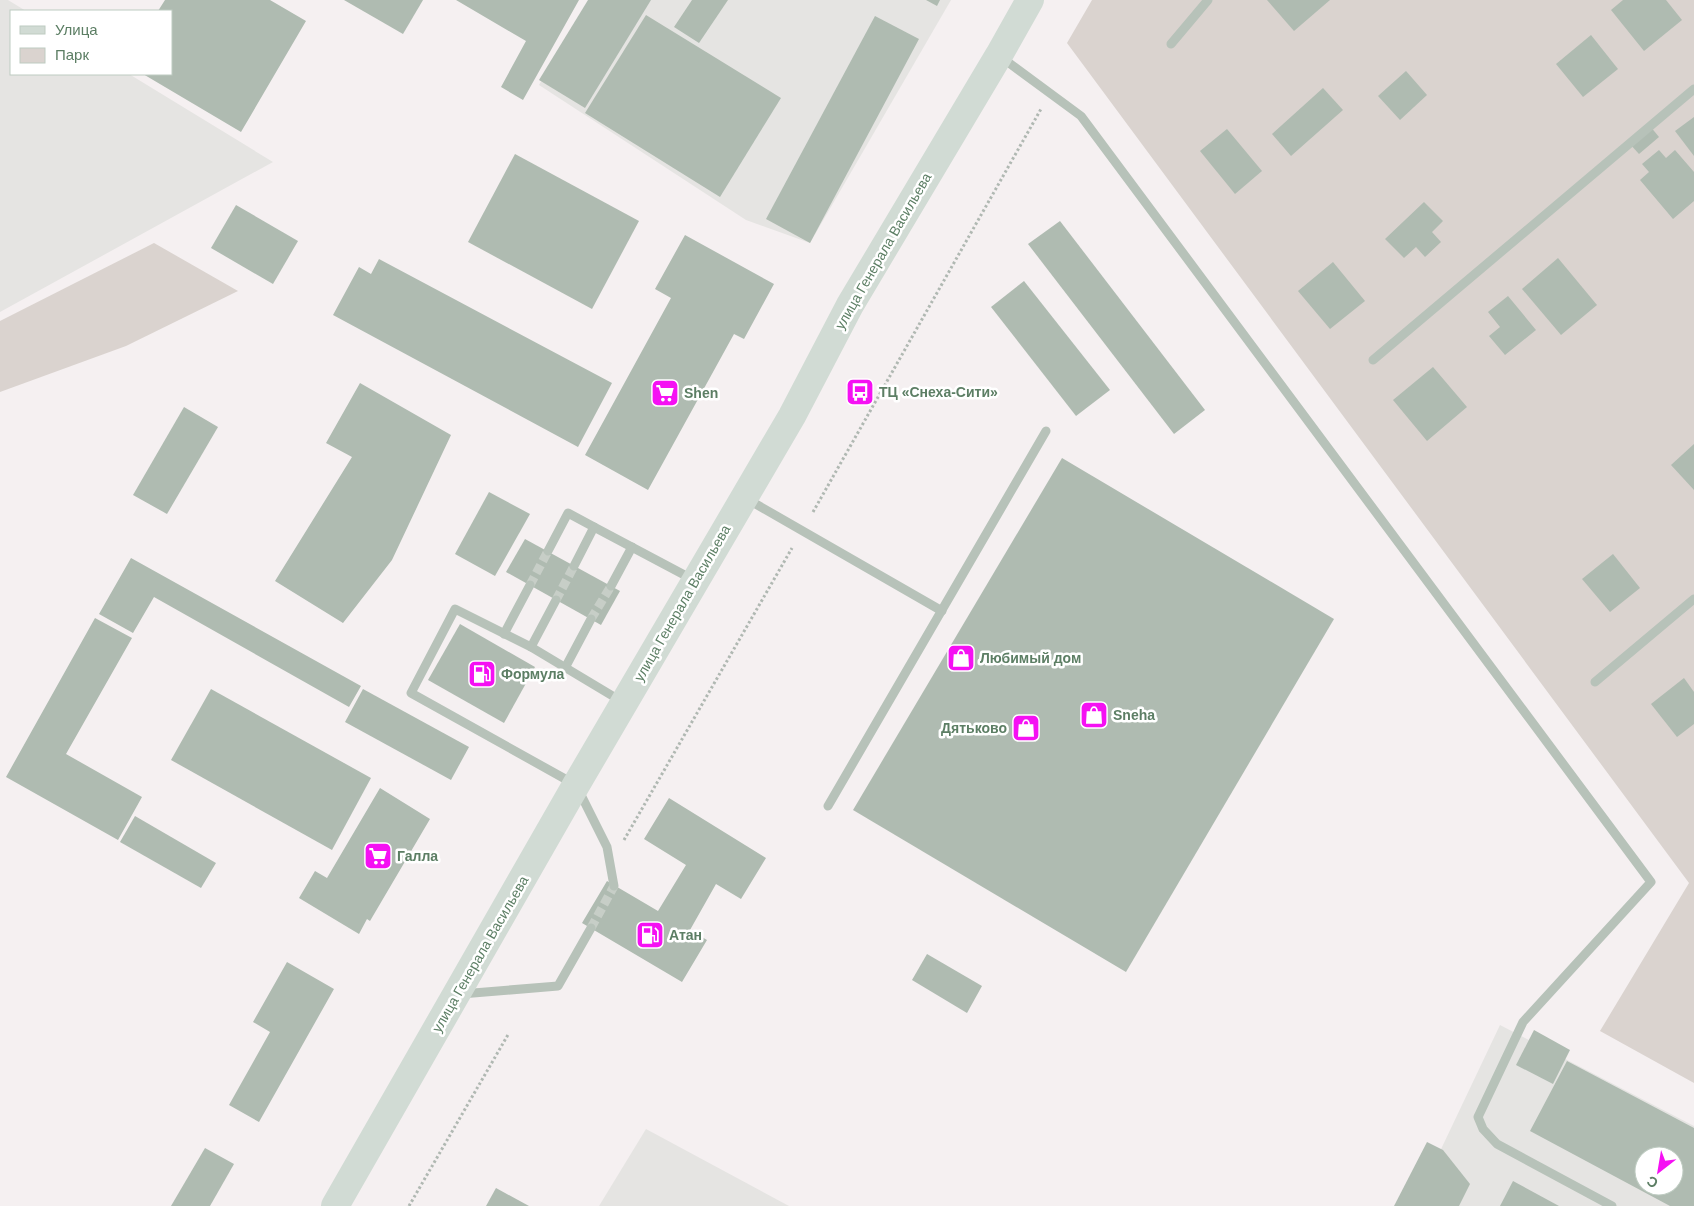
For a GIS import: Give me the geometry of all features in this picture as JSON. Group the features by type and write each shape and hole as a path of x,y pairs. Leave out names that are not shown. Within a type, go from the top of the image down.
{"main road":[{"name":"улица Генерала Васильева","path":"335,1206 694,580 792,416 850,305 1030,0"}],"lane":[{"path":"1172,44 1208,0"},
{"path":"999,55 1081,116 1651,882 1523,1022 1478,1117 1483,1129 1497,1144 1612,1206"},
{"path":"1373,360 1694,90"},
{"path":"828,806 1046,430"},
{"path":"743,497 942,611"},
{"path":"548,552 568,513 694,580"},
{"path":"574,566 594,527"},
{"path":"611,586 632,547"},
{"path":"504,634 530,585"},
{"path":"1595,682 1694,599"},
{"path":"531,647 556,600"},
{"path":"614,886 607,847 576,785 411,693 455,609 531,647 624,703"},
{"path":"565,668 591,619"},
{"path":"456,995 558,986 591,928"}],"path":[{"path":"813,512 1042,106"},
{"path":"610,864 792,548"},
{"path":"409,1206 509,1033"}],"shaded area":[{"path":"0,0 8,0 24,10 10,10 10,75 131,75 273,162 0,312"},
{"path":"589,0 951,0 810,243 746,220 539,85"},
{"path":"1500,1025 1694,1126 1694,1206 1414,1206"},
{"path":"646,1129 789,1206 599,1206"}],"green space":[{"path":"1092,0 1694,0 1694,1083 1600,1031 1689,883 1067,43"},
{"path":"154,243 238,291 126,346 0,392 0,321"}],"building":[{"path":"165,0 270,0 306,21 241,132 145,75 172,75 172,10 159,10"},
{"path":"344,0 423,0 403,34"},
{"path":"456,0 579,0 523,100 501,87 526,41"},
{"path":"588,0 651,0 585,108 539,80"},
{"path":"692,0 728,0 699,43 674,27"},
{"path":"926,0 940,0 937,6"},
{"path":"1267,0 1330,0 1294,31"},
{"path":"1623,0 1666,0 1682,20 1644,51 1611,10"},
{"path":"646,15 781,98 720,197 585,113"},
{"path":"875,16 919,39 810,243 766,219"},
{"path":"1591,35 1618,69 1583,97 1556,64"},
{"path":"1406,71 1427,95 1400,120 1378,96"},
{"path":"1323,88 1343,110 1291,156 1272,134"},
{"path":"1694,117 1694,156 1675,131"},
{"path":"1650,126 1659,137 1639,154 1629,143"},
{"path":"1227,129 1262,171 1235,194 1200,151"},
{"path":"1659,150 1666,158 1675,150 1694,172 1694,201 1673,219 1640,180 1649,172 1642,164"},
{"path":"515,154 639,221 592,309 468,242"},
{"path":"1424,202 1443,221 1432,232 1441,242 1425,257 1416,247 1404,258 1385,239"},
{"path":"236,205 298,241 273,284 211,248"},
{"path":"1060,221 1205,410 1174,434 1028,244"},
{"path":"685,235 774,284 744,339 734,334 648,490 585,455 671,298 655,289"},
{"path":"1558,258 1597,305 1561,335 1522,289"},
{"path":"379,259 612,383 578,447 333,315 359,267 371,274"},
{"path":"1333,262 1365,301 1330,329 1298,291"},
{"path":"1024,281 1110,390 1076,416 991,307"},
{"path":"1508,296 1536,330 1505,355 1489,336 1500,327 1488,312"},
{"path":"1433,367 1467,407 1427,441 1393,400"},
{"path":"360,383 451,435 392,560 343,623 275,581 352,457 326,443"},
{"path":"184,407 218,427 167,514 133,495"},
{"path":"1694,444 1694,490 1671,465"},
{"name":"Sneha","path":"1062,458 1334,619 1126,972 853,810"},
{"path":"489,492 530,514 495,576 455,554"},
{"path":"525,539 620,591 601,625 506,572"},
{"path":"1613,554 1640,588 1610,612 1582,579"},
{"path":"131,558 361,686 349,707 154,597 133,633 99,614"},
{"path":"95,618 132,638 66,754 142,797 118,840 6,777"},
{"name":"Формула","path":"460,624 535,667 504,723 428,680"},
{"path":"1684,678 1694,692 1694,724 1677,737 1651,704"},
{"path":"211,689 371,778 332,850 171,760"},
{"path":"363,689 469,747 451,780 345,722"},
{"path":"380,788 430,819 370,921 367,919 359,934 299,898 315,871 327,878"},
{"path":"669,798 766,858 741,899 716,884 690,930 707,940 682,982 582,923 607,881 658,911 686,865 644,839"},
{"path":"135,816 216,863 201,888 120,842"},
{"path":"927,954 982,986 967,1013 912,980"},
{"path":"287,962 334,989 259,1122 229,1105 270,1032 253,1022"},
{"path":"1534,1030 1570,1050 1553,1084 1516,1065"},
{"path":"1567,1061 1694,1128 1694,1206 1670,1206 1651,1196 1684,1196 1684,1146 1634,1146 1634,1187 1530,1131"},
{"path":"1427,1142 1443,1150 1470,1184 1459,1206 1394,1206"},
{"path":"205,1148 234,1164 210,1206 171,1206"},
{"path":"1513,1181 1559,1206 1500,1206"},
{"path":"496,1188 529,1206 486,1206"}],"tunnel":[{"path":"530,585 548,551"},
{"path":"556,600 574,566"},
{"path":"591,619 611,586"},
{"path":"591,928 614,886"}],"place":[{"name":"ТЦ «Снеха-Сити»","path":"860,392"},
{"name":"Shen","path":"665,393"},
{"name":"Любимый дом","path":"961,658"},
{"name":"Формула","path":"482,674"},
{"name":"Sneha","path":"1094,715"},
{"name":"Дятьково","path":"1026,728"},
{"name":"Галла","path":"378,856"},
{"name":"Атан","path":"650,935"}]}
